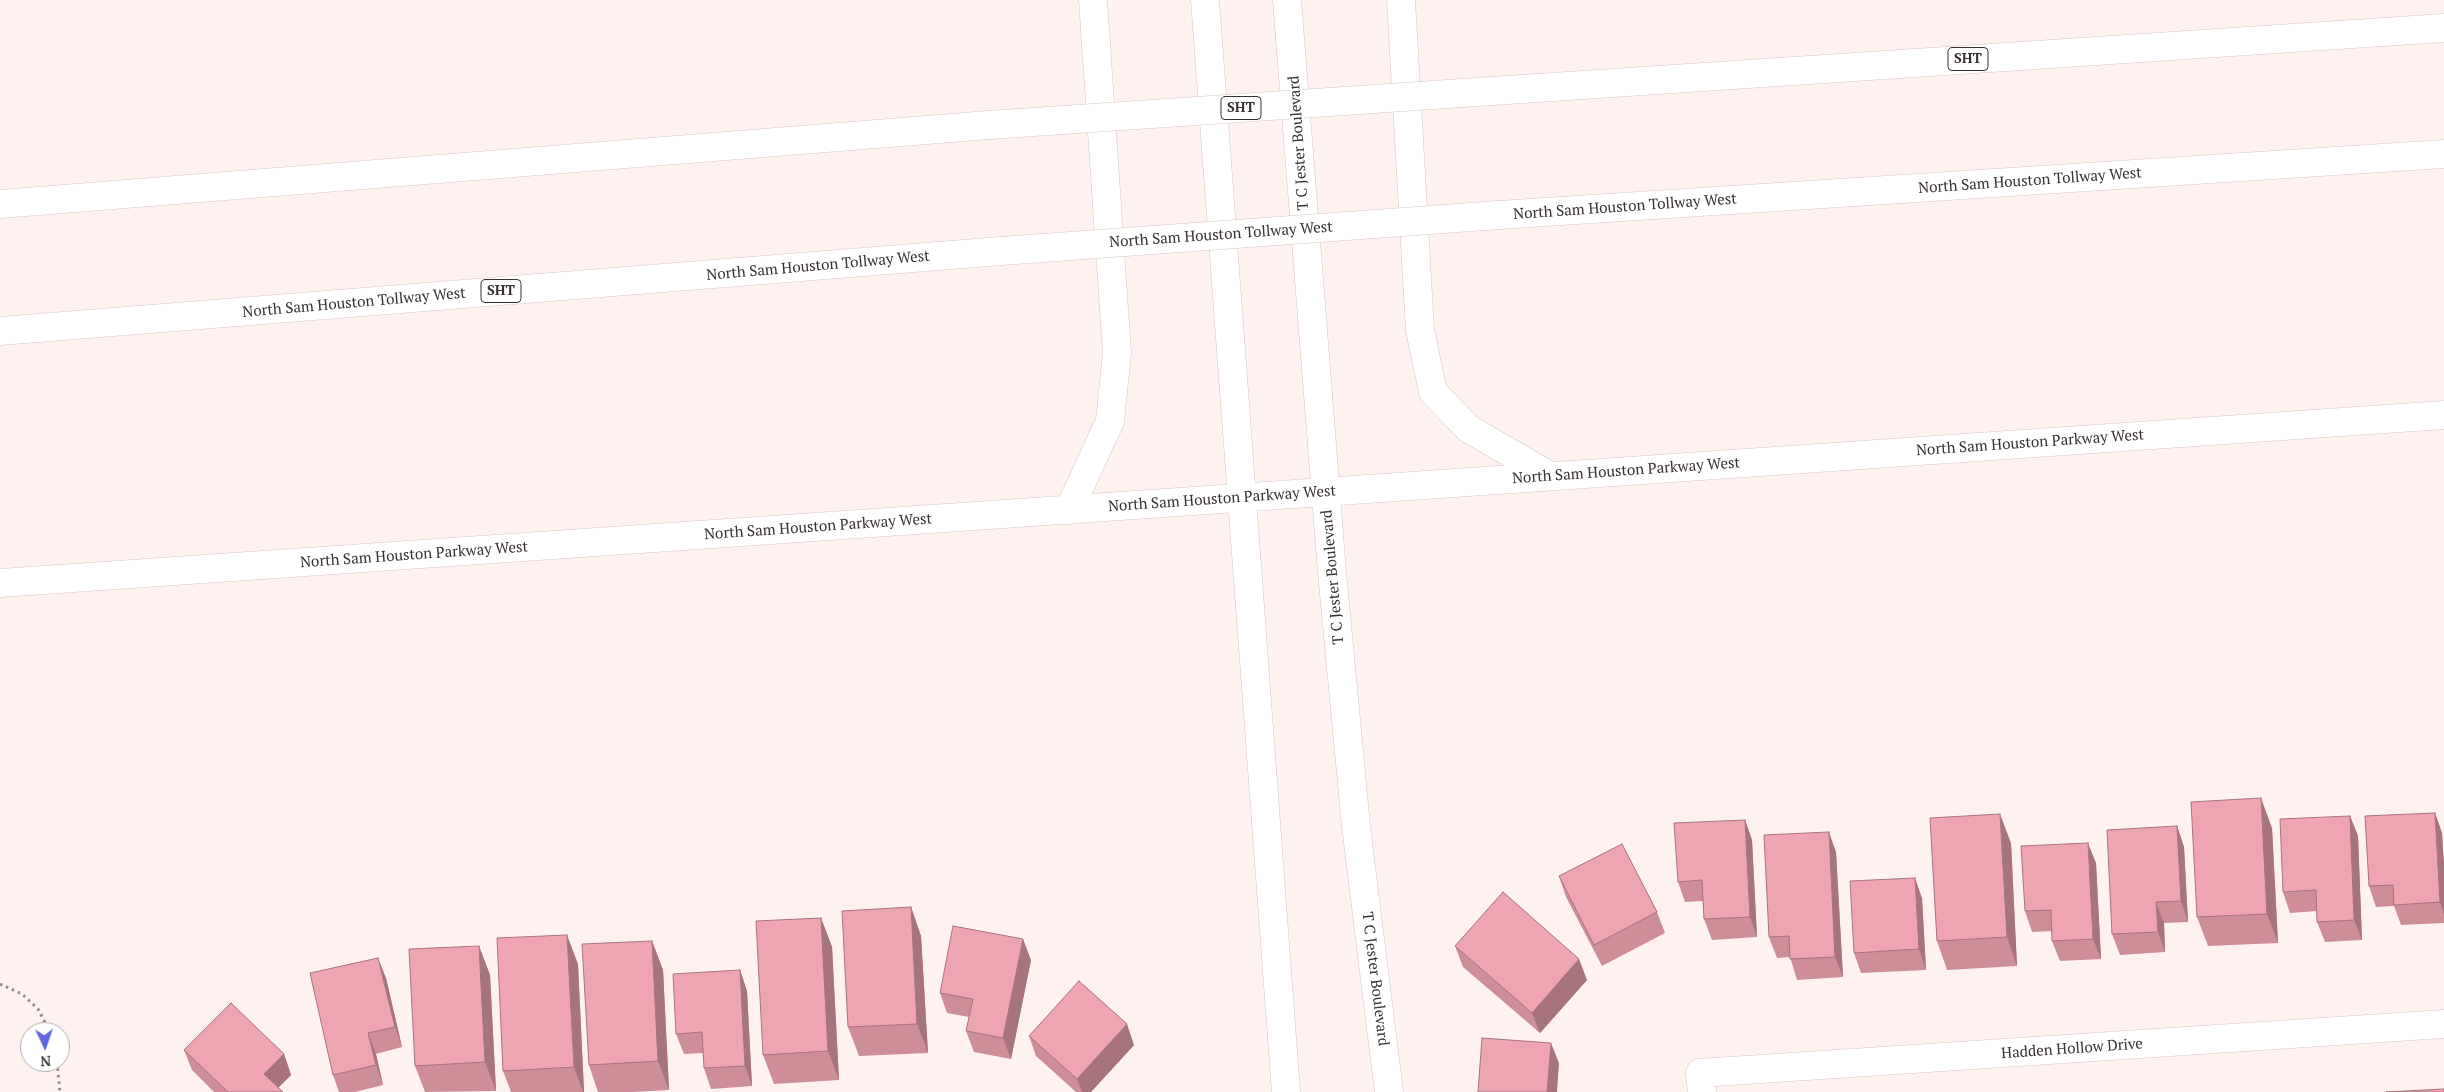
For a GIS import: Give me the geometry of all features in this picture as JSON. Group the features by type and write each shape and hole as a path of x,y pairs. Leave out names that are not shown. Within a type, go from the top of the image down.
{"main road":[{"path":"1069,510 1110,420 1117,353 1093,0"},
{"path":"1205,0 1286,1092"},
{"name":"T C Jester Boulevard","path":"1288,0 1325,492 1356,826 1389,1092"},
{"path":"1401,0 1420,330 1433,392 1469,429 1550,476"},
{"name":"SHT","path":"0,204 989,125 2444,28"},
{"name":"North Sam Houston Tollway West","path":"0,332 1002,251 1499,215 2444,154"},
{"name":"North Sam Houston Parkway West","path":"0,583 2444,414"},
{"name":"Hadden Hollow Drive","path":"1701,1083 2444,1024"}],"path":[{"path":"0,984 22,994 38,1009 45,1022"},
{"path":"59,1072 60,1092"}],"building":[{"path":"2261,798 2267,914 2197,917 2191,802"},
{"path":"2435,813 2440,902 2394,905 2393,885 2369,886 2365,816"},
{"path":"2000,814 2007,937 1937,941 1930,818"},
{"path":"2350,816 2354,920 2317,922 2316,890 2283,892 2280,819"},
{"path":"1745,820 1750,917 1704,919 1702,880 1678,882 1674,823"},
{"path":"2177,826 2181,901 2156,902 2158,932 2112,934 2107,830"},
{"path":"1829,832 1835,957 1790,959 1789,936 1769,937 1764,835"},
{"path":"2088,843 2093,939 2052,941 2051,910 2025,911 2021,846"},
{"path":"1622,844 1657,912 1594,945 1559,876"},
{"path":"1915,878 1919,949 1854,953 1850,881"},
{"path":"1503,892 1579,959 1532,1013 1455,946"},
{"path":"911,907 917,1024 848,1027 842,911"},
{"path":"821,918 828,1051 763,1055 756,921"},
{"path":"953,926 1023,939 1003,1038 966,1031 973,999 940,993"},
{"path":"567,935 574,1067 503,1071 497,938"},
{"path":"652,941 658,1061 589,1065 582,944"},
{"path":"479,946 485,1062 415,1066 409,949"},
{"path":"378,958 395,1027 368,1033 376,1065 333,1075 310,973"},
{"path":"740,970 745,1066 704,1068 702,1032 676,1034 673,974"},
{"path":"1079,981 1127,1024 1077,1079 1029,1036"},
{"path":"231,1003 284,1054 264,1074 283,1092 228,1092 184,1050"},
{"path":"1482,1038 1551,1043 1547,1092 1478,1092"},
{"path":"2444,1089 2444,1092 2386,1092"}]}
